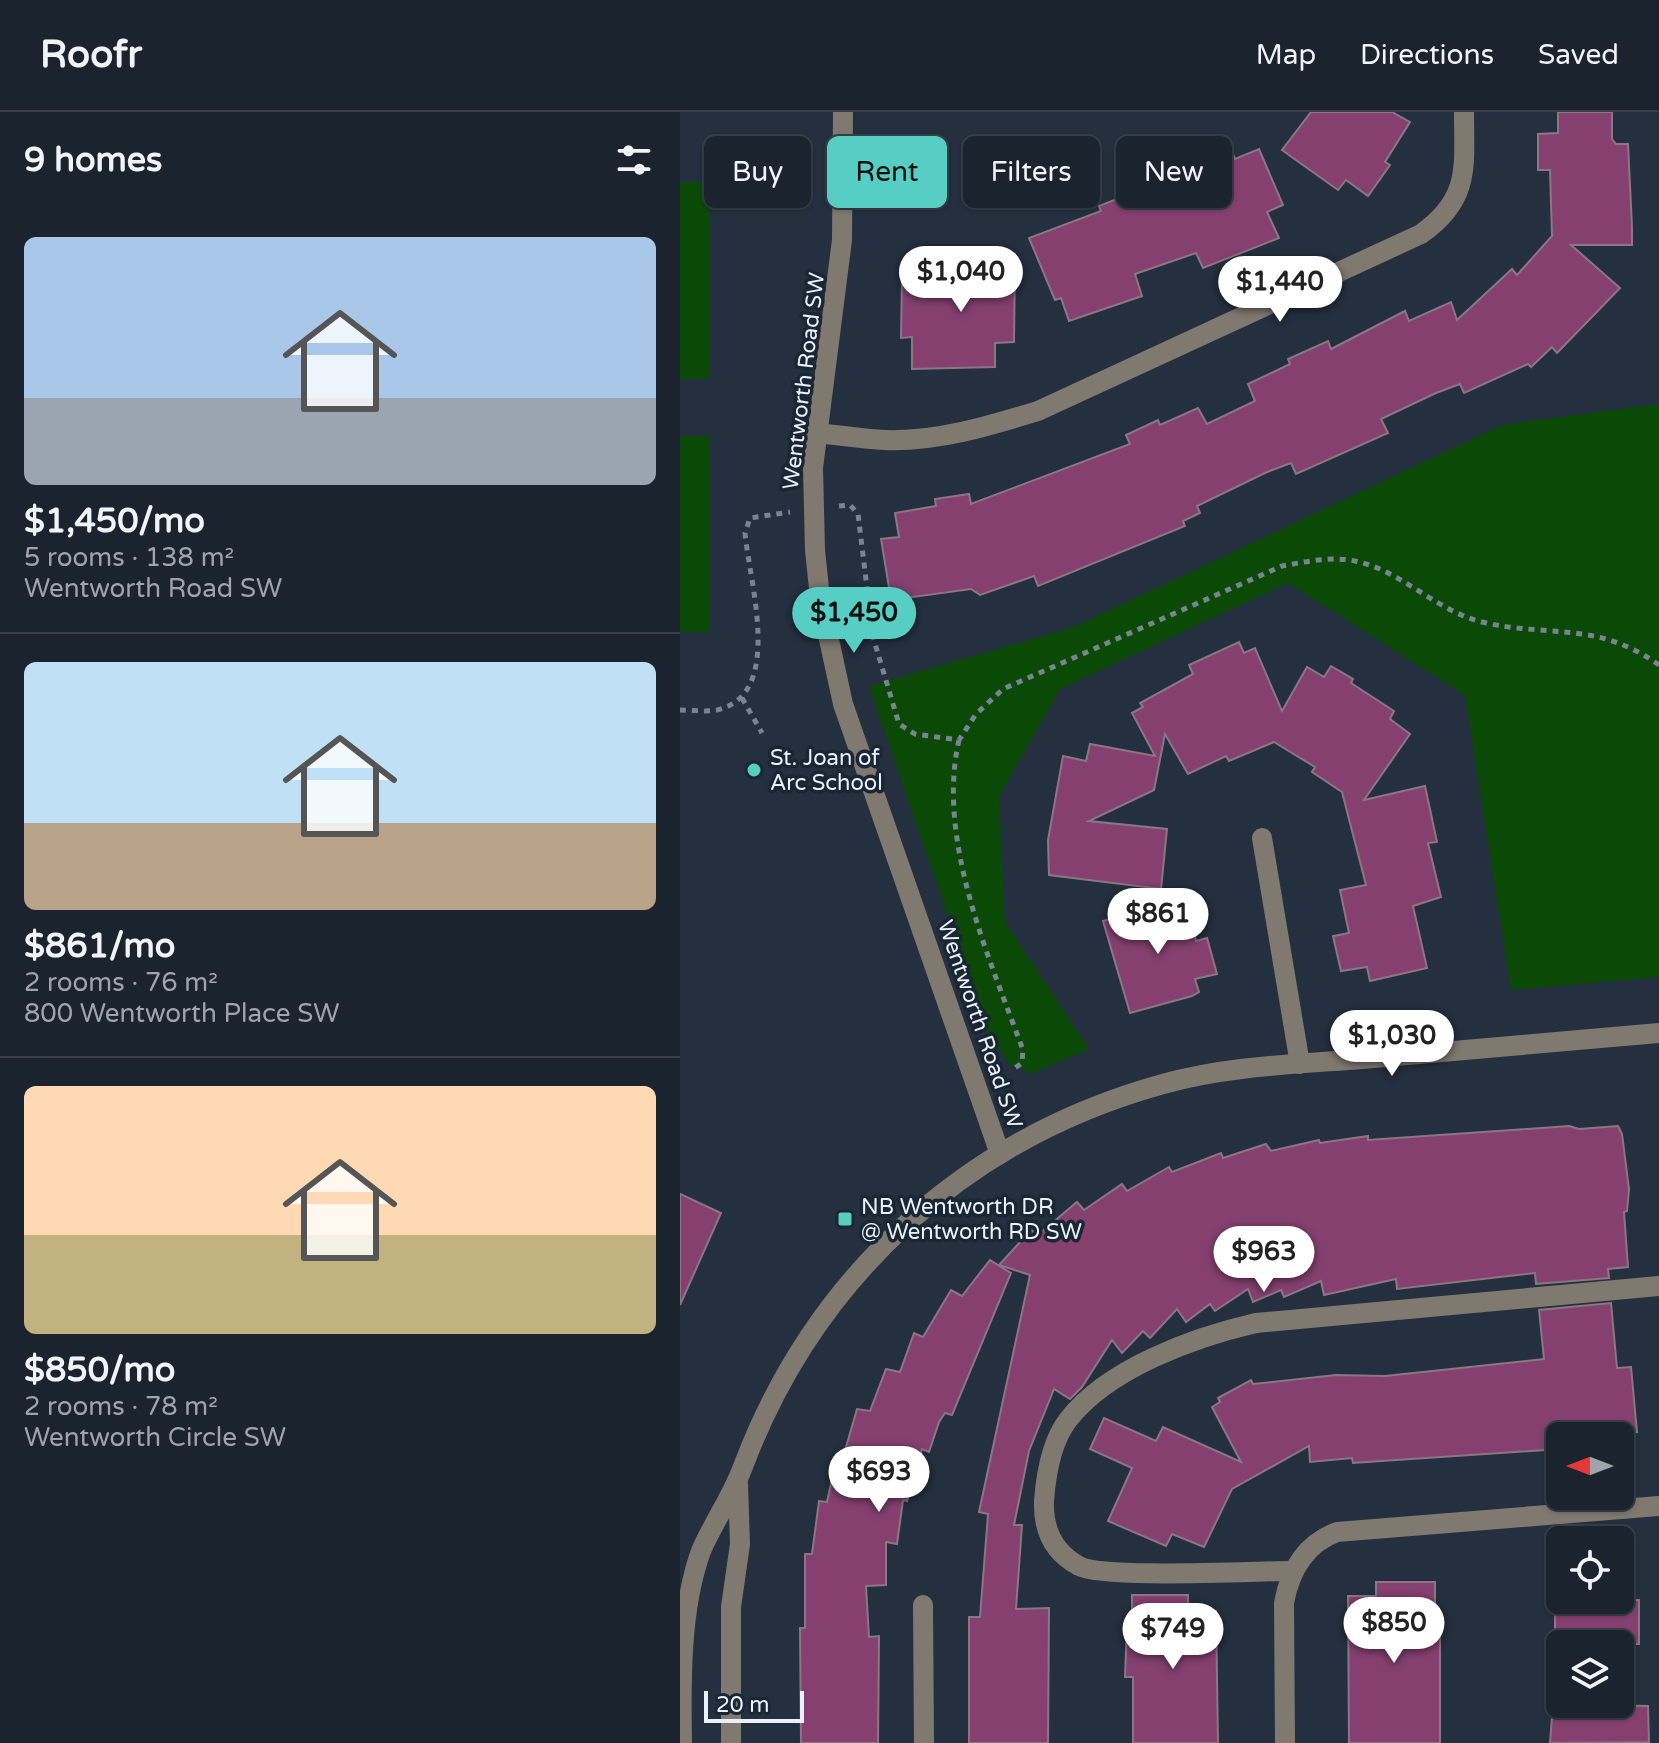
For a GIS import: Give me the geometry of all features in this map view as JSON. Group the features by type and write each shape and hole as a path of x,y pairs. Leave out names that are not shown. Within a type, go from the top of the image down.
{"street":[{"name":"Wentworth Road SW","path":"843,112 841,256 816,433 815,550 820,598 843,704 1000,1154"},
{"path":"816,433 887,440 928,437 971,430 1038,411 1421,234 1440,221 1459,194 1464,176 1464,112"},
{"path":"1262,838 1300,1064"},
{"path":"682,1743 681,1672 692,1582 701,1552 738,1481 783,1377 844,1286 879,1247 1000,1154 1072,1117 1164,1083 1300,1064 1658,1034 1659,1046"},
{"path":"1292,1571 1095,1571 1065,1557 1046,1530 1044,1516 1050,1461 1069,1420 1132,1370 1205,1335 1256,1323 1659,1286"},
{"path":"731,1743 731,1607 740,1544 738,1481"},
{"path":"1285,1743 1284,1603 1292,1571 1320,1539 1337,1532 1659,1506"},
{"path":"923,1605 924,1743"}],"path":[{"path":"850,505 858,514 873,637 899,724 905,731 915,734 959,740"},
{"path":"680,710 717,710 742,698 757,670 758,630 745,533 750,518 778,513"},
{"path":"1012,1070 1022,1063 1023,1050 982,938 958,843 952,770 959,740 976,714 1003,689 1282,566 1313,560 1349,560 1375,568 1443,608 1483,622 1589,632 1659,665"},
{"path":"742,698 762,733"}],"green space":[{"path":"680,182 704,182 704,208 710,208 709,379 680,379"},
{"path":"1659,404 1659,977 1511,990 1465,695 1288,583 1060,689 999,797 1005,922 1089,1049 1030,1074 1019,1066 1010,1066 1000,1049 994,1051 869,686 1074,627 1502,425"},
{"path":"680,436 709,436 709,632 680,632"}],"building":[{"path":"1311,112 1392,112 1410,122 1385,162 1390,165 1368,196 1346,180 1338,190 1282,150"},
{"path":"1558,112 1612,112 1612,139 1616,144 1628,144 1632,245 1571,245 1620,288 1557,353 1552,347 1531,367 1528,364 1464,393 1460,384 1436,393 1381,419 1388,433 1296,474 1291,463 1267,472 1197,506 1200,513 1183,521 1185,526 1038,586 1034,576 980,595 971,589 891,600 881,539 899,537 895,513 936,506 935,499 969,494 971,504 1130,444 1126,435 1158,420 1160,425 1198,408 1207,424 1255,401 1248,384 1290,364 1288,359 1328,341 1331,349 1405,311 1409,321 1451,302 1457,320 1512,269 1517,275 1552,236 1550,170 1538,170 1538,134 1558,133"},
{"path":"1259,149 1283,205 1267,212 1279,238 1203,268 1196,253 1135,274 1142,296 1069,321 1061,298 1055,300 1029,238 1101,211 1100,206 1116,199 1116,208 1232,208 1232,154 1235,159"},
{"path":"958,255 1015,255 1014,342 995,343 995,367 912,369 912,337 901,338 902,280 957,280"},
{"path":"1239,642 1244,653 1255,648 1282,711 1307,667 1324,677 1331,666 1394,711 1390,719 1410,734 1364,800 1425,786 1437,842 1428,843 1441,897 1413,906 1427,968 1370,981 1367,967 1341,971 1333,936 1349,933 1340,890 1366,885 1342,792 1312,772 1315,767 1274,742 1229,761 1226,756 1188,774 1165,734 1154,790 1089,821 1167,829 1161,889 1049,875 1048,840 1063,756 1086,761 1090,744 1155,756 1132,713 1143,707 1140,703 1193,674 1189,665"},
{"path":"1186,900 1196,941 1207,938 1217,974 1195,979 1199,992 1192,996 1130,1013 1103,921"},
{"path":"1569,1126 1579,1129 1618,1126 1622,1134 1629,1189 1627,1211 1624,1212 1628,1267 1608,1269 1609,1278 1536,1284 1535,1273 1397,1289 1396,1279 1324,1295 1321,1281 1284,1297 1281,1290 1253,1302 1248,1289 1215,1311 1210,1304 1186,1322 1177,1309 1150,1338 1143,1331 1122,1353 1112,1340 1082,1387 1070,1399 1054,1389 1029,1451 1014,1525 1022,1525 1016,1609 1049,1608 1048,1743 969,1743 969,1617 980,1617 988,1514 979,1512 1030,1275 999,1265 1031,1230 1039,1234 1077,1202 1084,1210 1122,1184 1127,1191 1169,1167 1172,1172 1221,1153 1223,1158 1266,1144 1271,1151 1319,1140 1320,1143 1368,1136 1368,1140"},
{"path":"680,1194 721,1213 680,1305"},
{"path":"990,1260 1011,1273 952,1415 945,1413 939,1422 929,1452 922,1449 907,1501 903,1500 897,1544 886,1542 886,1585 866,1586 869,1637 879,1636 878,1743 801,1743 800,1628 805,1628 805,1554 812,1554 819,1501 827,1502 837,1455 844,1454 857,1409 870,1411 886,1369 900,1372 914,1333 923,1337 951,1290 962,1296"},
{"path":"1611,1303 1617,1368 1631,1367 1637,1432 1634,1432 1634,1422 1546,1422 1546,1450 1353,1463 1352,1458 1310,1462 1309,1446 1232,1489 1204,1547 1172,1534 1166,1546 1108,1521 1132,1468 1090,1449 1104,1418 1156,1441 1163,1427 1241,1462 1212,1407 1220,1402 1218,1398 1251,1380 1253,1384 1336,1375 1385,1376 1544,1359 1539,1310"},
{"path":"1376,1582 1435,1582 1435,1638 1440,1638 1440,1743 1349,1743 1348,1596 1376,1596"},
{"path":"1132,1595 1188,1595 1188,1610 1216,1611 1218,1743 1133,1743 1133,1677 1125,1677 1127,1623 1132,1623"},
{"path":"1634,1600 1639,1600 1639,1644 1634,1644 1634,1630 1555,1630 1555,1614 1634,1614"},
{"path":"1634,1706 1648,1706 1649,1742 1550,1743 1552,1718 1634,1718"}],"place":[{"name":"St. Joan of Arc School","path":"754,770"},
{"name":"NB Wentworth DR @ Wentworth RD SW","path":"845,1219"}]}
